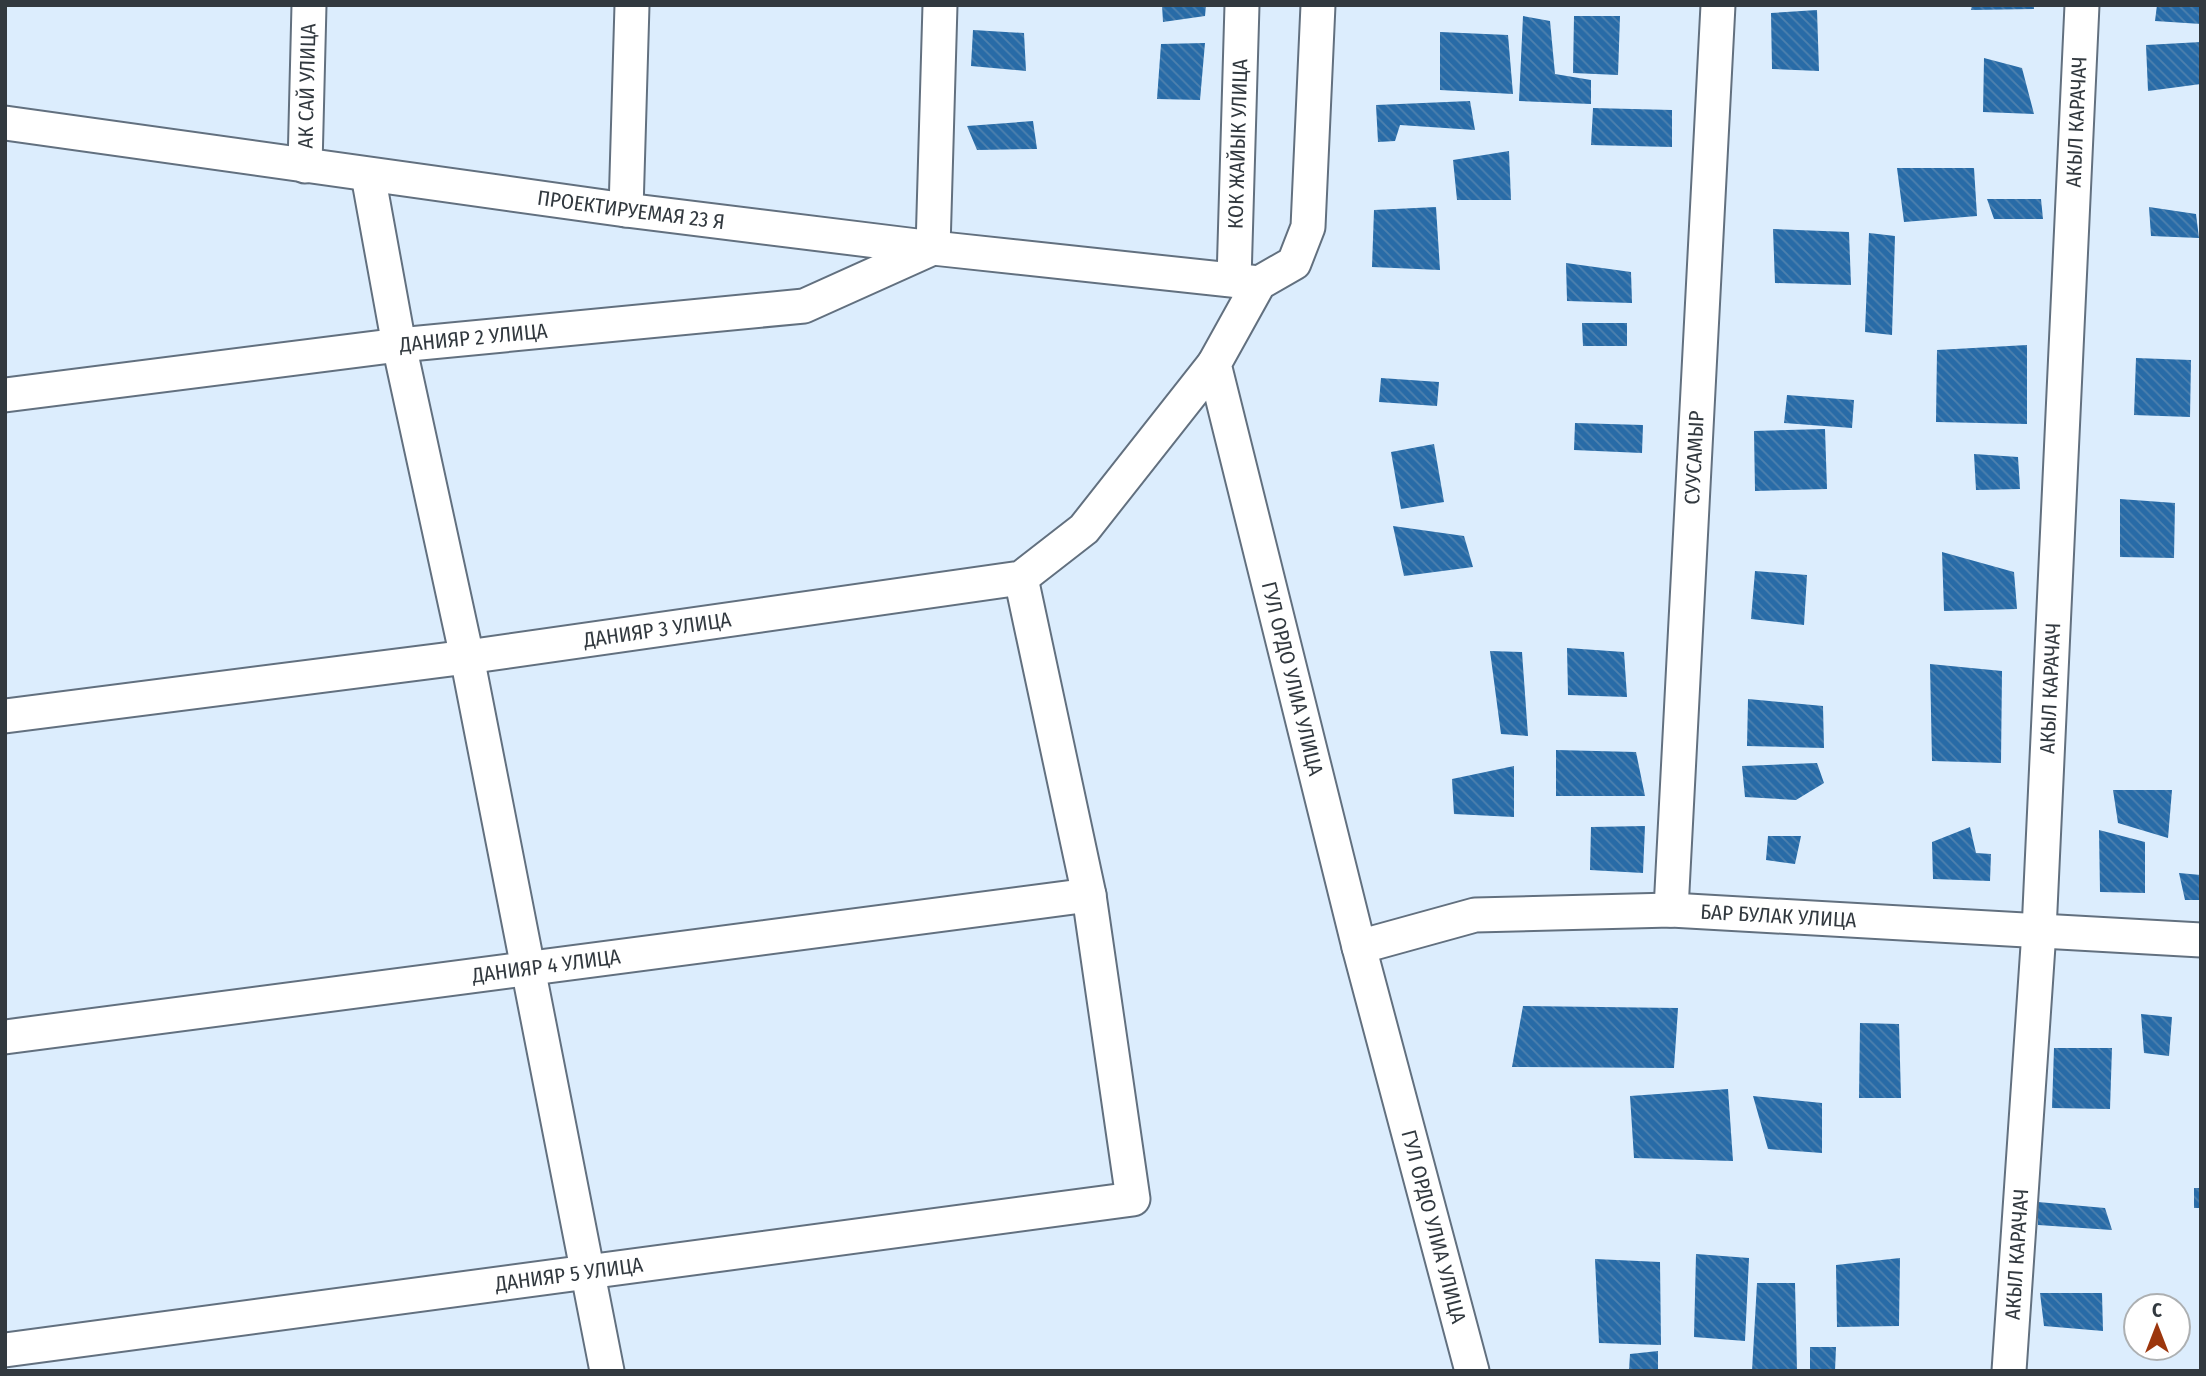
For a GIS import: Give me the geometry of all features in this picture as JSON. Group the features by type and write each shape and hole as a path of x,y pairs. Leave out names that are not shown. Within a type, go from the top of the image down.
{"street":[{"name":"АК САЙ УЛИЦА","path":"305,166 309,5"},
{"path":"626,210 632,5"},
{"path":"933,248 940,5"},
{"name":"КОК ЖАЙЫК УЛИЦА","path":"1242,5 1246,282"},
{"path":"1214,364 1246,282 1294,263 1308,227 1318,5"},
{"name":"СУУСАМЫР","path":"1671,910 1718,5"},
{"name":"АКЫЛ КАРАЧАЧ","path":"2009,1371 2039,931 2082,5"},
{"name":"ПРОЕКТИРУЕМАЯ 23 Я","path":"5,123 626,210 933,248 1246,282"},
{"path":"368,175 399,345 467,657 607,1371"},
{"name":"ДАНИЯР 2 УЛИЦА","path":"5,395 399,345 804,306 933,248"},
{"name":"ДАНИЯР 3 УЛИЦА","path":"5,716 467,657 1021,578 1084,529 1214,364"},
{"name":"ГУЛ ОРДО УЛИА УЛИЦА","path":"1214,364 1359,947 1472,1371"},
{"path":"1021,578 1089,895"},
{"name":"ДАНИЯР 4 УЛИЦА","path":"5,1037 1089,895"},
{"name":"ДАНИЯР 5 УЛИЦА","path":"5,1350 1133,1199 1089,895"},
{"name":"БАР БУЛАК УЛИЦА","path":"1359,947 1475,915 1671,910 2201,940"}],"building":[{"path":"1162,5 1206,5 1205,16 1163,22"},
{"path":"1972,5 2034,5 2034,9 1971,10"},
{"path":"2157,5 2201,5 2201,24 2155,21"},
{"path":"1817,10 1819,71 1772,69 1771,13"},
{"path":"1523,16 1550,21 1555,74 1591,80 1591,104 1519,101"},
{"path":"1574,16 1620,16 1618,75 1573,73"},
{"path":"973,30 1024,33 1026,71 971,66"},
{"path":"1440,32 1508,35 1513,94 1440,90"},
{"path":"2201,42 2201,84 2148,91 2146,45"},
{"path":"1205,43 1200,100 1157,99 1161,44"},
{"path":"1984,58 2022,68 2034,114 1983,112"},
{"path":"1470,101 1475,130 1400,125 1395,141 1378,142 1376,105"},
{"path":"1593,108 1672,110 1672,147 1591,145"},
{"path":"1033,121 1037,149 977,150 967,126"},
{"path":"1509,151 1511,200 1457,200 1453,160"},
{"path":"1897,168 1974,168 1977,216 1904,222"},
{"path":"1987,199 2041,199 2043,219 1994,219"},
{"path":"1436,207 1440,270 1372,267 1374,210"},
{"path":"2149,207 2196,214 2199,238 2151,236"},
{"path":"1773,229 1849,232 1851,285 1775,283"},
{"path":"1869,233 1895,236 1892,335 1865,332"},
{"path":"1566,263 1631,272 1632,303 1567,301"},
{"path":"1582,323 1627,323 1627,346 1583,346"},
{"path":"2027,345 2027,424 1936,422 1937,350"},
{"path":"2136,358 2191,360 2190,417 2134,415"},
{"path":"1381,378 1439,382 1437,406 1379,402"},
{"path":"1787,395 1854,400 1852,428 1784,423"},
{"path":"1575,423 1643,425 1642,453 1574,450"},
{"path":"1825,429 1827,489 1755,491 1754,431"},
{"path":"1434,444 1444,502 1401,509 1391,452"},
{"path":"1974,454 2018,457 2020,489 1976,490"},
{"path":"2120,499 2175,503 2174,558 2120,557"},
{"path":"1393,526 1464,536 1473,567 1404,576"},
{"path":"1942,552 2014,572 2017,609 1944,611"},
{"path":"1755,571 1807,575 1804,625 1751,619"},
{"path":"1567,648 1624,652 1627,697 1568,695"},
{"path":"1490,651 1522,652 1528,736 1501,734"},
{"path":"1930,664 2002,671 2001,763 1932,761"},
{"path":"1748,699 1823,706 1824,748 1747,746"},
{"path":"1556,750 1636,752 1645,796 1556,796"},
{"path":"1817,763 1824,783 1796,800 1745,797 1742,766"},
{"path":"1514,766 1514,817 1454,814 1452,779"},
{"path":"2113,790 2172,790 2168,838 2118,823"},
{"path":"1645,826 1643,873 1590,870 1591,827"},
{"path":"1970,827 1976,853 1991,854 1990,881 1933,879 1932,842"},
{"path":"2099,830 2145,842 2145,893 2100,892"},
{"path":"1768,836 1801,836 1795,864 1766,860"},
{"path":"2179,873 2201,875 2201,900 2185,900"},
{"path":"1523,1006 1678,1008 1674,1068 1512,1067"},
{"path":"2141,1014 2172,1017 2169,1056 2144,1053"},
{"path":"1860,1023 1899,1024 1901,1098 1859,1098"},
{"path":"2054,1048 2112,1048 2110,1109 2052,1108"},
{"path":"1728,1089 1733,1161 1634,1158 1630,1096"},
{"path":"1753,1096 1822,1103 1822,1153 1768,1149"},
{"path":"2194,1188 2201,1188 2201,1208 2194,1208"},
{"path":"2038,1202 2105,1208 2112,1230 2038,1225"},
{"path":"1696,1254 1749,1258 1745,1341 1694,1337"},
{"path":"1900,1258 1899,1326 1837,1327 1836,1265"},
{"path":"1595,1259 1660,1262 1661,1345 1599,1343"},
{"path":"1757,1283 1795,1283 1797,1371 1752,1371"},
{"path":"2040,1293 2102,1293 2103,1331 2044,1326"},
{"path":"1810,1347 1836,1347 1835,1371 1810,1371"},
{"path":"1658,1351 1658,1371 1629,1371 1630,1354"}]}
